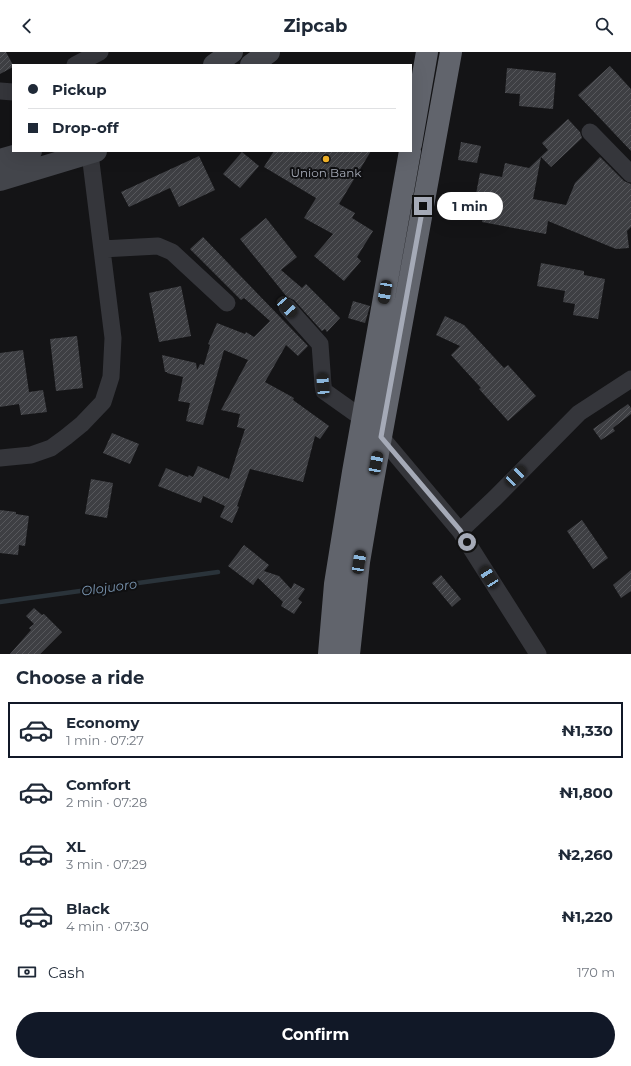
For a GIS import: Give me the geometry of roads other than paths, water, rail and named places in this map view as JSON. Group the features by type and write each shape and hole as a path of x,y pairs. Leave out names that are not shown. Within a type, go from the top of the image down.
{"highway":[{"path":"412,138 427,52"},
{"path":"349,654 359,562 451,52"},
{"path":"329,654 335,584 361,426 410,152"}],"main road":[{"path":"215,64 232,52"},
{"path":"252,64 269,52"},
{"path":"0,160 27,152"},
{"path":"0,180 93,153"}],"street":[{"path":"77,64 100,52"},
{"path":"0,91 12,92"},
{"path":"590,132 631,174"},
{"path":"0,458 30,455 51,448 82,424 103,402 111,378 113,338 102,249 93,153"},
{"path":"102,249 158,246 172,252 227,303"},
{"path":"287,307 320,344 324,391 361,426 381,437 460,530 538,654"},
{"path":"460,530 495,498 579,413 631,379"}],"waterway":[{"name":"Olojuoro","path":"0,602 218,572"}],"place":[{"name":"Union Bank","path":"326,159"}]}
